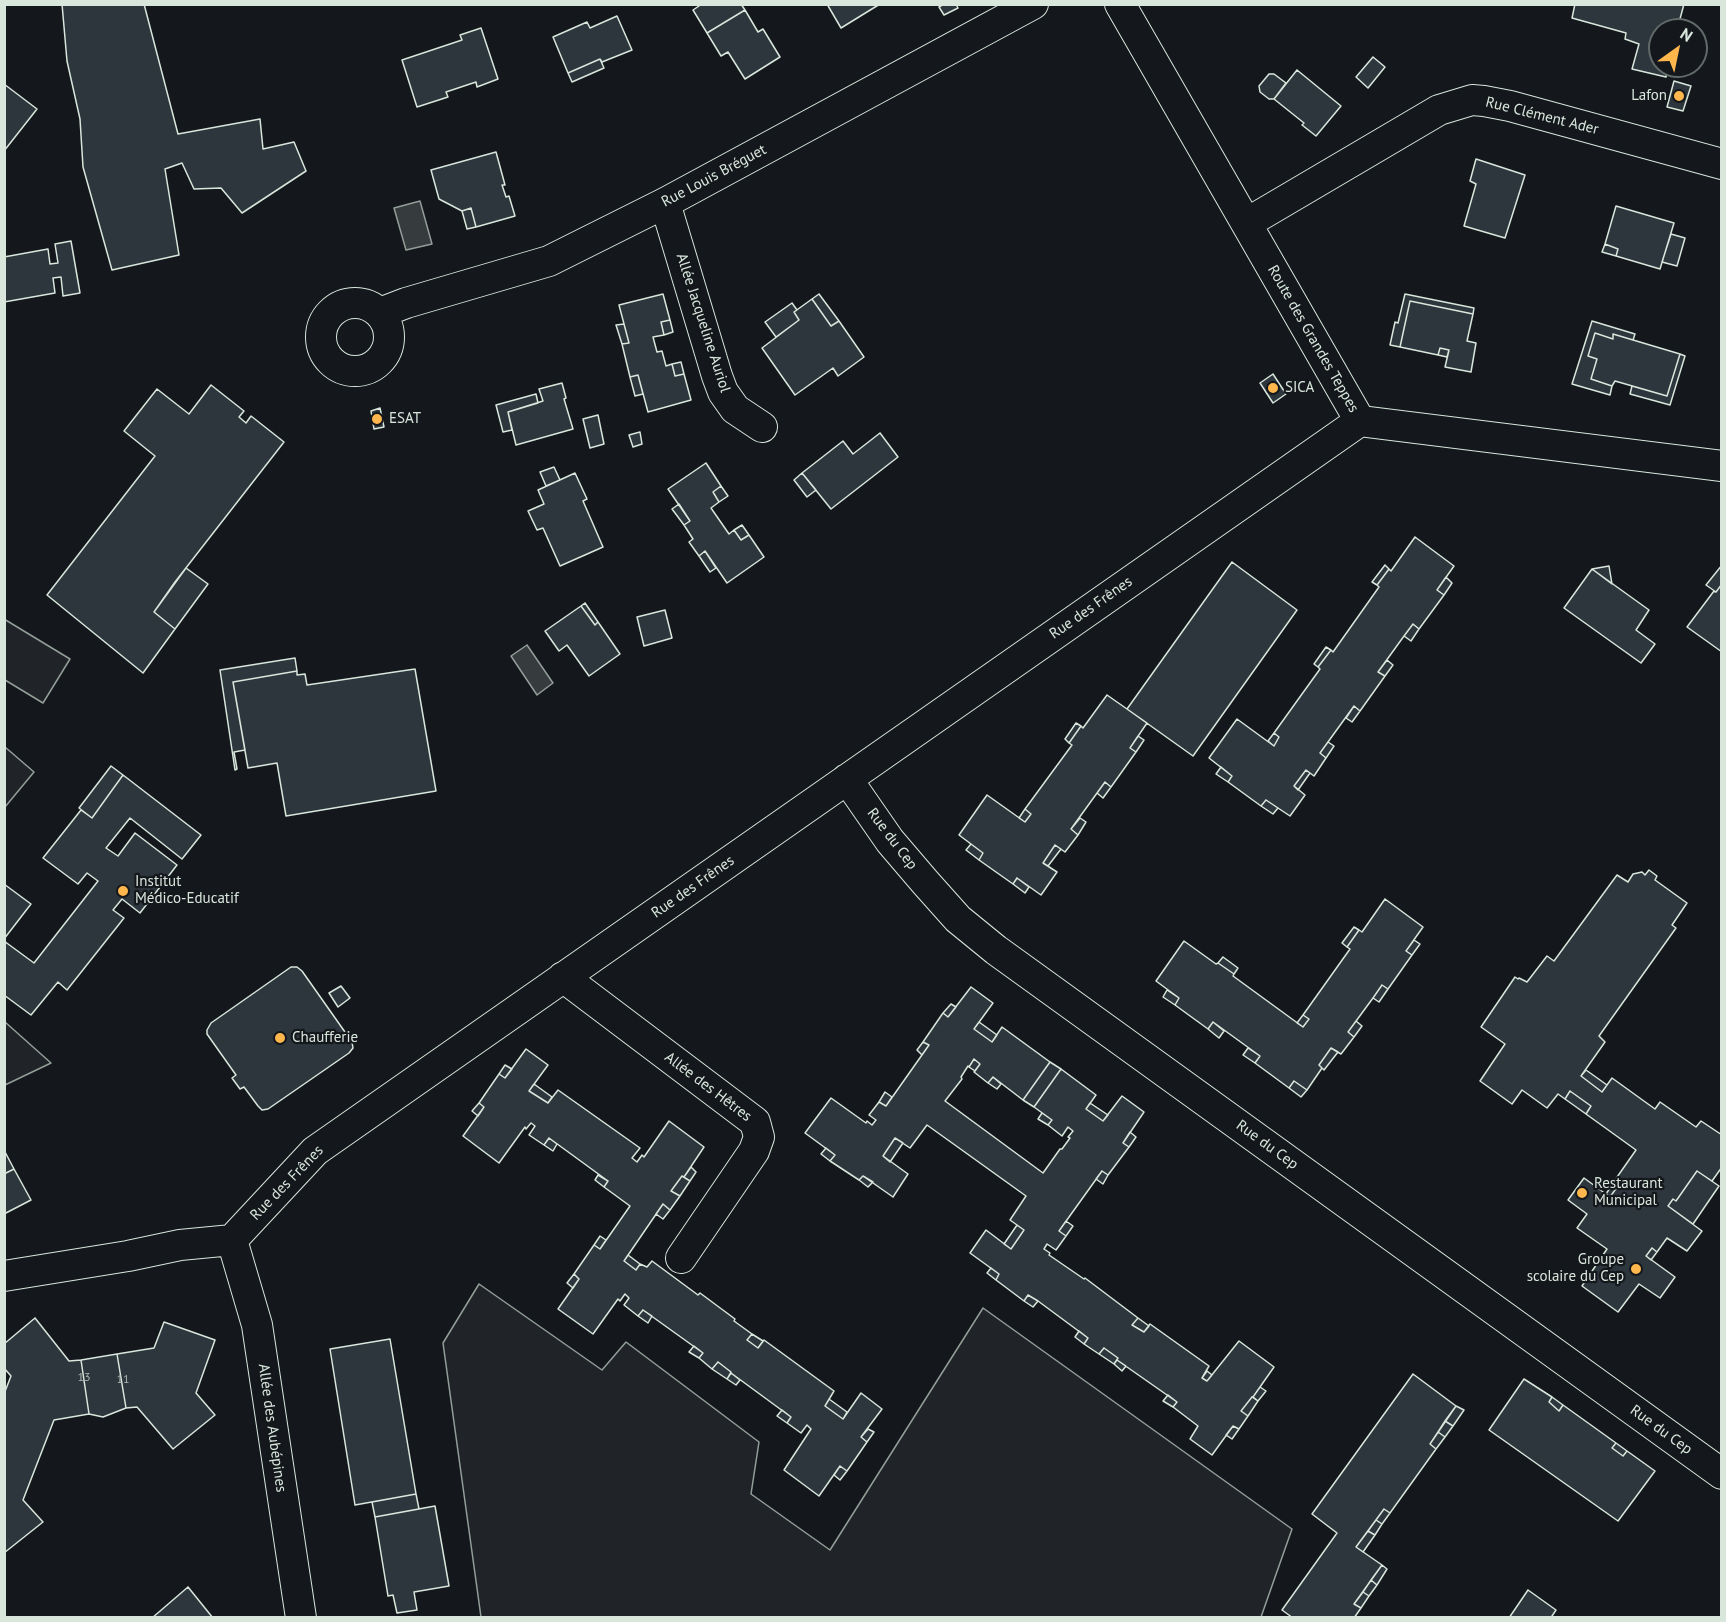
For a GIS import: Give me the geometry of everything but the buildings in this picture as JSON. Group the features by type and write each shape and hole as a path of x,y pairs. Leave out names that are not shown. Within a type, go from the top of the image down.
{"street":[{"name":"Rue Louis Bréguet","path":"380,313 406,303 549,261 665,203 1033,4"},
{"name":"Route des Grandes Teppes","path":"1120,4 1360,421 1722,466"},
{"name":"Rue Clément Ader","path":"1247,223 1440,110 1472,100 1484,100 1510,106 1722,164"},
{"name":"Allée Jacqueline Auriol","path":"665,203 723,392 735,409 762,427"},
{"name":"Rue des Frênes","path":"232,1240 315,1150 1360,421"},
{"name":"Rue du Cep","path":"847,779 890,841 925,882 958,919 996,950 1722,1474"},
{"name":"Allée des Hêtres","path":"563,977 755,1122 759,1137 754,1151 681,1258"},
{"path":"4,1276 128,1256 180,1245 232,1240"},
{"name":"Allée des Aubépines","path":"232,1240 257,1325 301,1617"}],"shaded area":[{"path":"420,201 432,244 406,250 394,208"},
{"path":"4,619 70,659 43,703 5,680"},
{"path":"527,645 553,683 537,695 511,656"},
{"path":"5,747 34,772 5,807"},
{"path":"5,1022 51,1063 5,1085"},
{"path":"479,1284 602,1370 626,1342 759,1442 751,1494 830,1550 983,1308 1292,1529 1261,1617 481,1617 443,1343"}],"place":[{"name":"Lafon","path":"1679,96"},
{"name":"SICA","path":"1273,388"},
{"name":"ESAT","path":"377,419"},
{"name":"Institut Médico-Educatif","path":"123,891"},
{"name":"Chaufferie","path":"280,1038"},
{"name":"Restaurant Municipal","path":"1582,1193"},
{"name":"Groupe scolaire du Cep","path":"1636,1269"}]}
